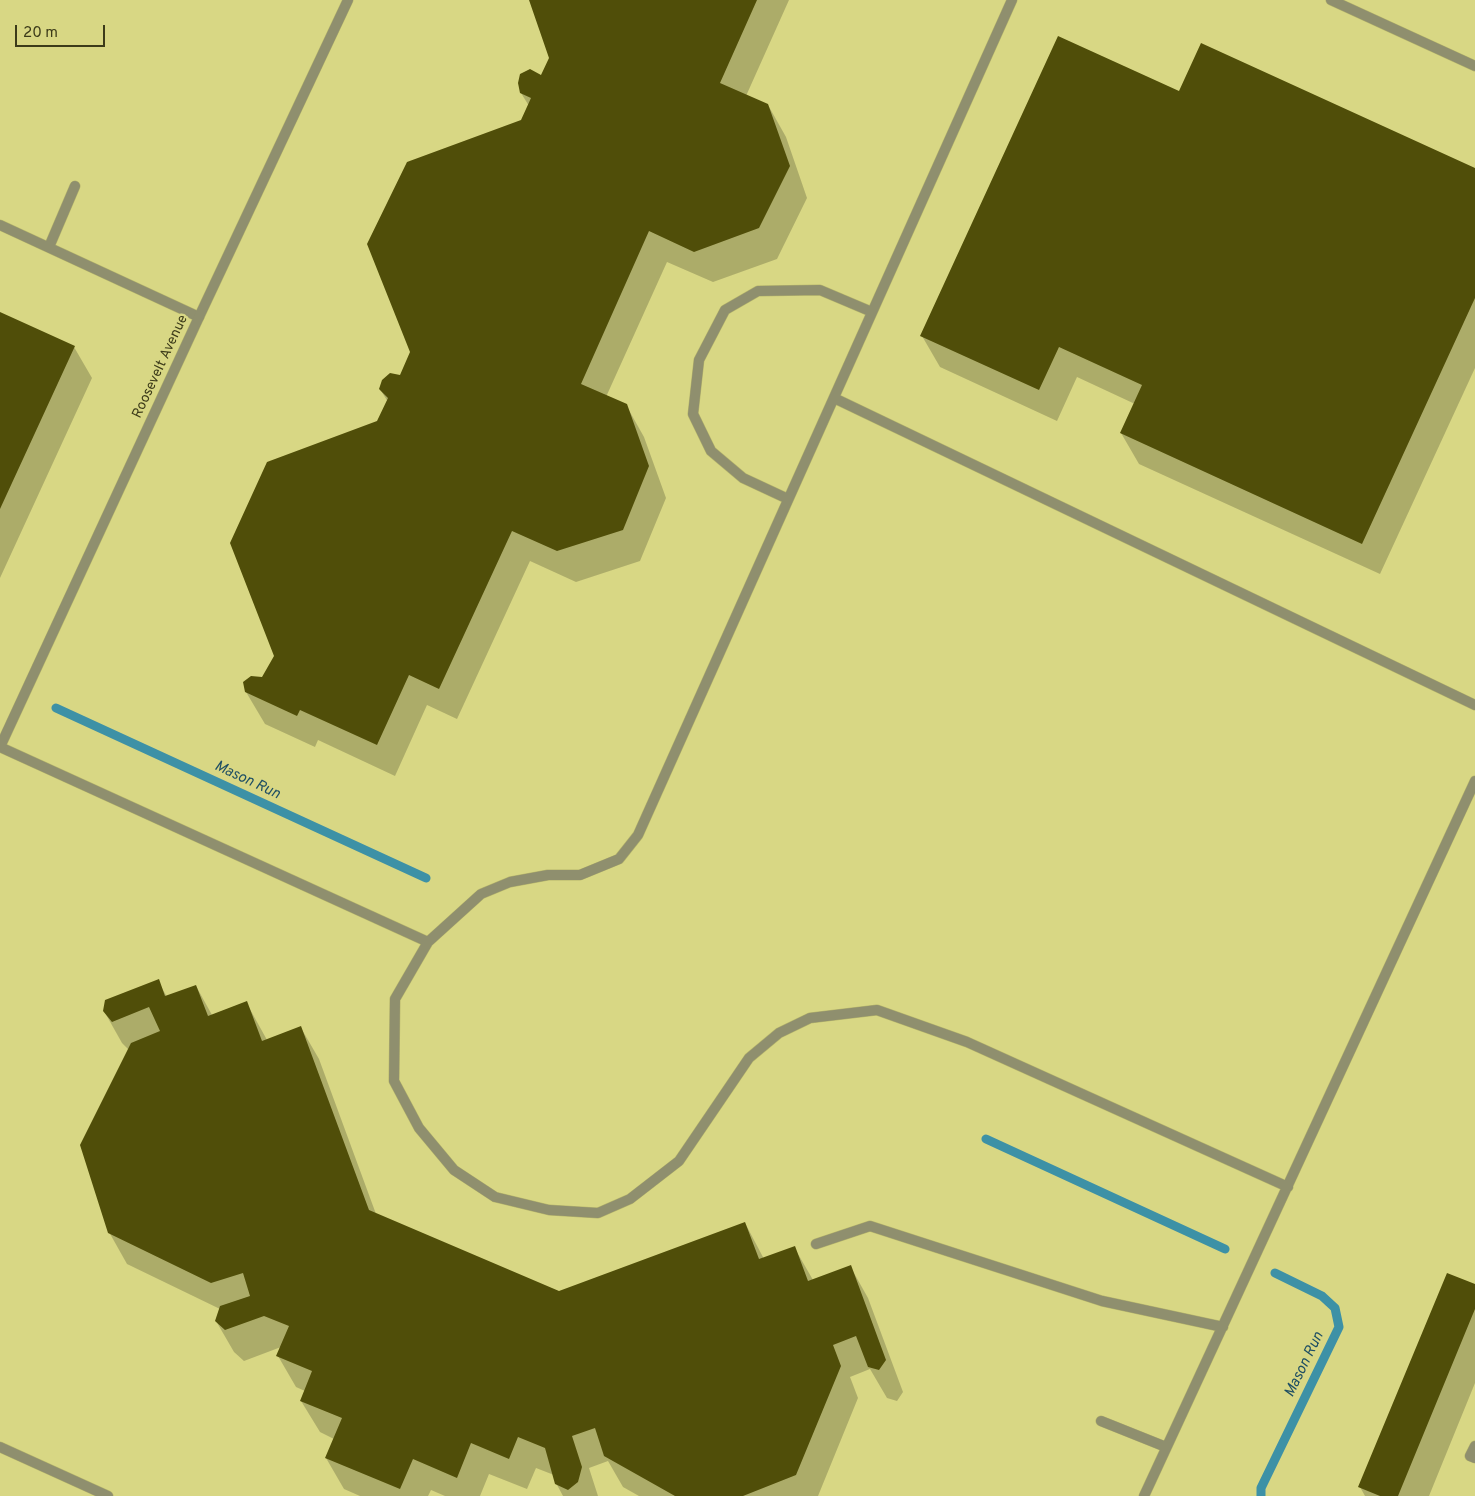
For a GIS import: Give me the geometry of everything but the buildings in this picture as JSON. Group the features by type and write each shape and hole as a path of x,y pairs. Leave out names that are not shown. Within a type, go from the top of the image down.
{"street":[{"name":"Roosevelt Avenue","path":"0,747 348,0"},
{"path":"1012,0 638,835 619,859 580,875 548,875 510,882 481,894 428,942 395,999 394,1081 419,1128 454,1170 495,1197 549,1210 598,1213 630,1199 679,1161 750,1058 779,1033 810,1018 877,1010 967,1042 1288,1187"},
{"path":"1332,0 1475,66"},
{"path":"49,248 75,186"},
{"path":"0,225 199,317"},
{"path":"788,499 743,478 711,451 693,414 699,360 725,310 758,291 820,290 872,312"},
{"path":"834,398 1475,705"},
{"path":"0,747 428,942"},
{"path":"1144,1496 1475,781"},
{"path":"816,1244 870,1226 1102,1301 1223,1326"},
{"path":"1101,1421 1166,1447"},
{"path":"1475,1446 1470,1456 1475,1458"},
{"path":"0,1447 108,1496"}],"waterway":[{"name":"Mason Run","path":"56,708 426,878"},
{"name":"Mason Run","path":"986,1139 1225,1249"},
{"name":"Mason Run","path":"1261,1496 1261,1488 1339,1327 1335,1308 1322,1296 1275,1273"}]}
